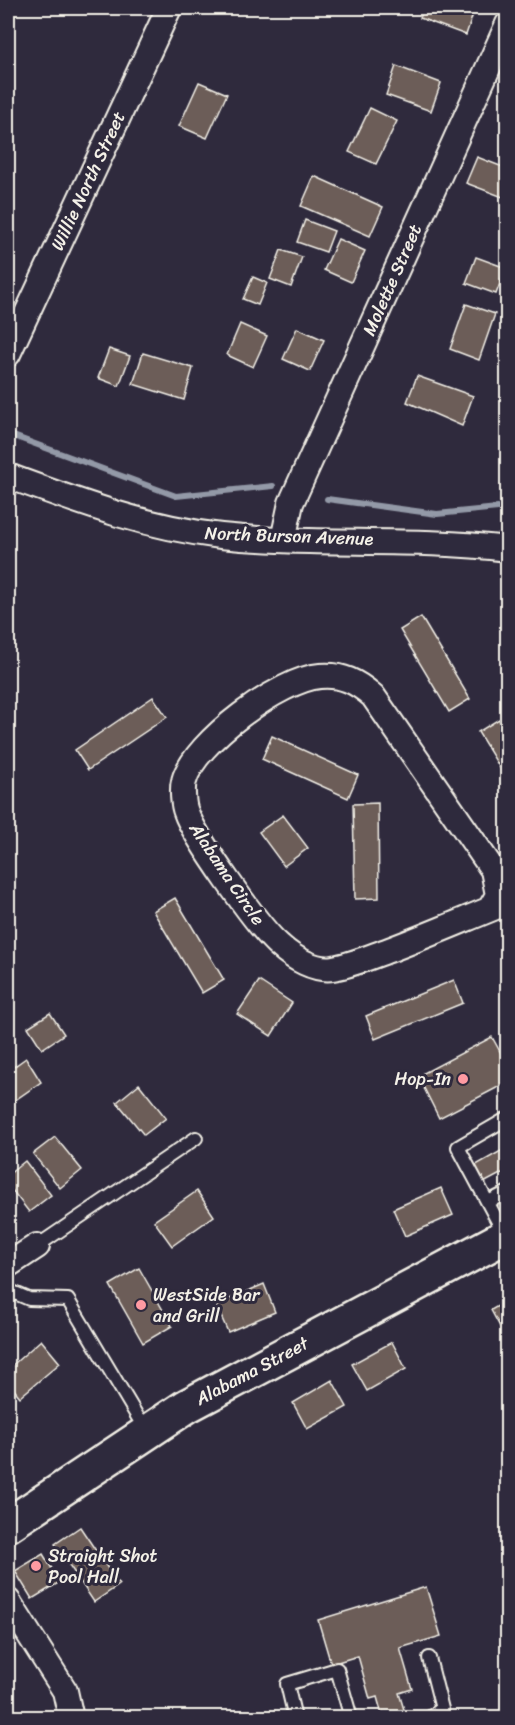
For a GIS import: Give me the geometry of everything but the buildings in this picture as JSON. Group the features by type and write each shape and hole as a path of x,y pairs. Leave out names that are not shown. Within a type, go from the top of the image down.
{"main road":[{"name":"Alabama Street","path":"8,1526 187,1406 506,1235"}],"street":[{"name":"Willie North Street","path":"11,340 169,8"},
{"name":"Molette Street","path":"283,540 291,503 507,24"},
{"name":"North Burson Avenue","path":"8,476 148,525 222,536 283,540 455,542 507,549"},
{"name":"Alabama Circle","path":"319,676 341,677 358,682 373,696 481,851 493,870 499,906 420,938 331,969 304,963 279,946 213,857 185,812 183,782 194,758 210,741 261,702 292,682 319,676"},
{"path":"481,851 507,862"},
{"path":"8,1265 37,1246"},
{"path":"8,1601 65,1691 71,1718"}],"lane":[{"path":"506,1235 458,1147 507,1118"},
{"path":"37,1246 196,1138"},
{"path":"488,1202 507,1192"},
{"path":"8,1290 29,1299 68,1300 147,1432"},
{"path":"429,1658 442,1709 429,1718"},
{"path":"295,1718 287,1684 337,1669 351,1718"}],"waterway":[{"path":"8,434 176,496 273,486"},
{"path":"327,499 437,514 508,507"}],"place":[{"name":"Hop-In","path":"463,1079"},
{"name":"WestSide Bar and Grill","path":"141,1305"},
{"name":"Straight Shot Pool Hall","path":"36,1566"}]}
